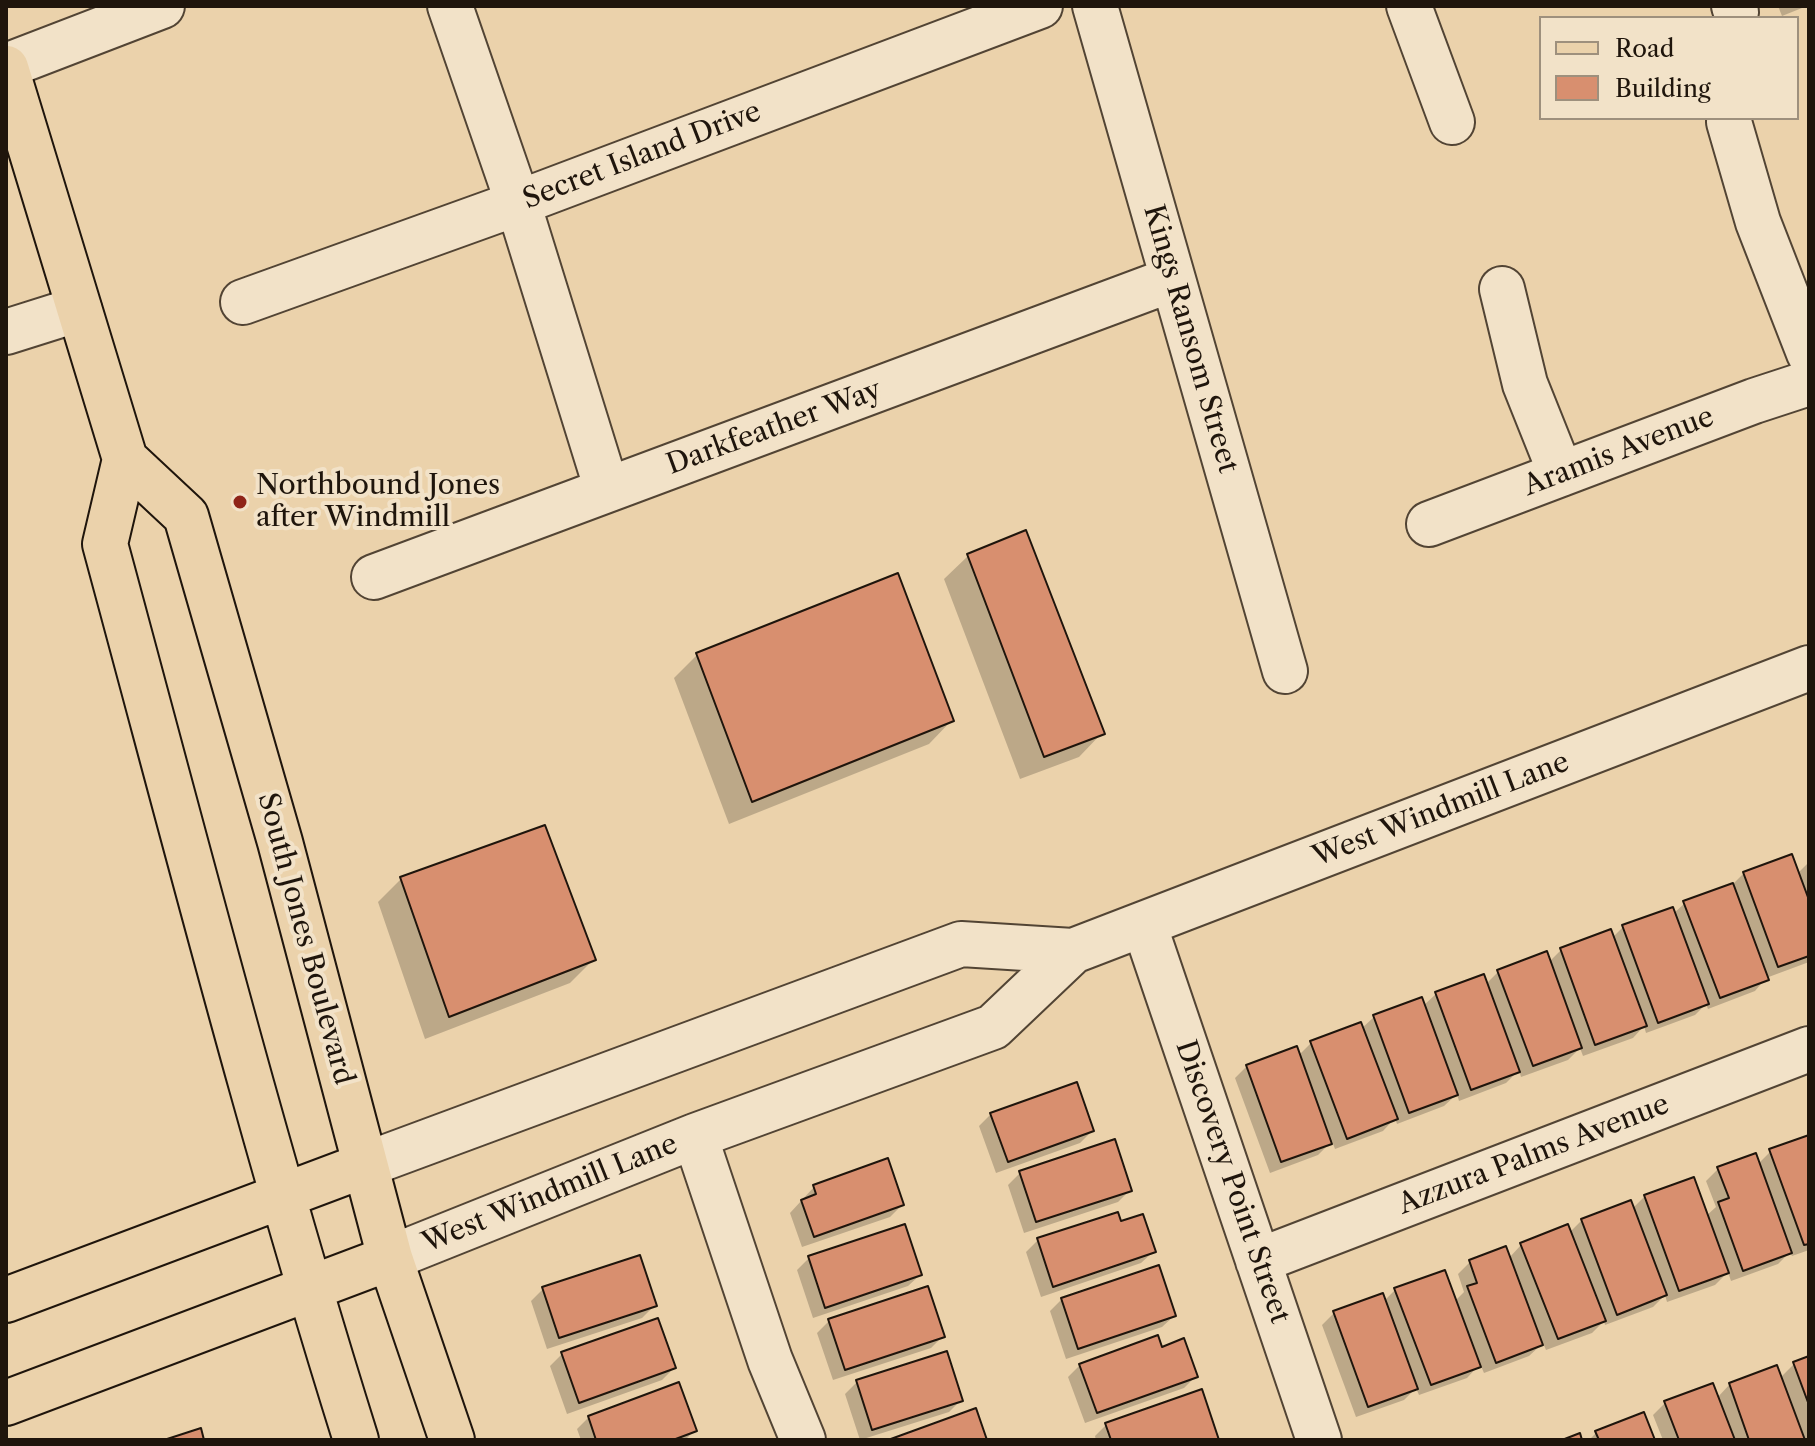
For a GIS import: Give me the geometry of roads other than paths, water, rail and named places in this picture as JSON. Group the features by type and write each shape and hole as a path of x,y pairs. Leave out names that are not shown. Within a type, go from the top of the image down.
{"main road":[{"name":"South Jones Boulevard","path":"6,67 125,459 186,516 280,842 390,1258 452,1440"},
{"path":"125,459 105,544 308,1288 356,1440"},
{"name":"West Windmill Lane","path":"6,1300 365,1165"},
{"name":"West Windmill Lane","path":"6,1403 390,1258"}],"street":[{"path":"6,67 162,6"},
{"path":"450,6 518,203 607,490"},
{"name":"Secret Island Drive","path":"243,302 518,203 1040,6"},
{"name":"Kings Ransom Street","path":"1095,6 1285,671"},
{"path":"1409,6 1452,122"},
{"path":"1729,122 1758,222 1809,353"},
{"name":"Darkfeather Way","path":"374,577 1173,279"},
{"path":"1502,289 1525,384 1561,474"},
{"path":"6,332 79,309"},
{"name":"Aramis Avenue","path":"1429,524 1809,383"},
{"name":"West Windmill Lane","path":"390,1258 695,1136 993,1027 1073,951 1809,668"},
{"name":"Discovery Point Street","path":"1144,924 1319,1440"},
{"name":"West Windmill Lane","path":"365,1165 961,944 1073,951"},
{"name":"Azzura Palms Avenue","path":"1258,1261 1809,1049"},
{"path":"695,1136 770,1360 803,1440"}],"place":[{"name":"Northbound Jones after Windmill","path":"240,502"}]}
